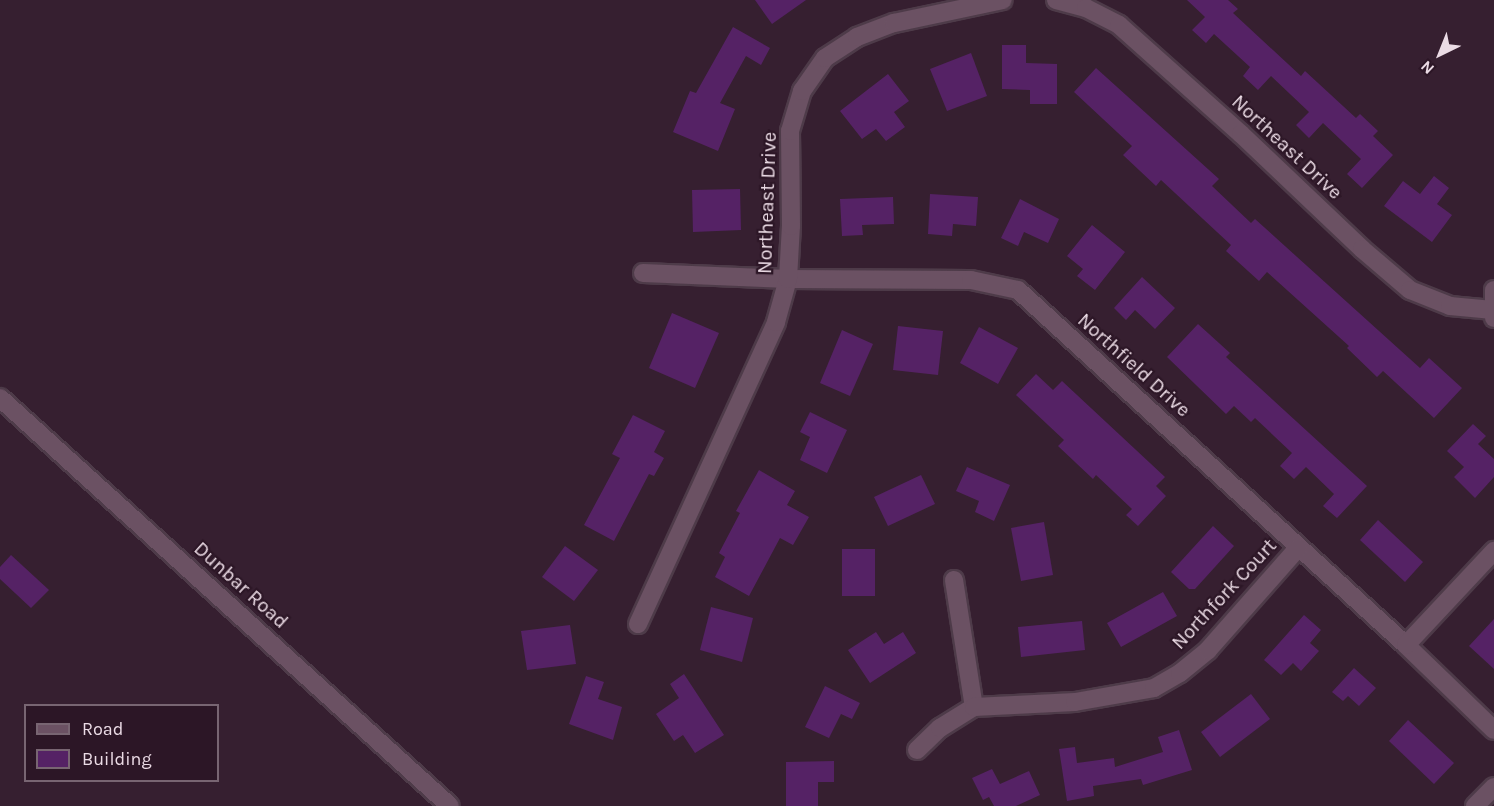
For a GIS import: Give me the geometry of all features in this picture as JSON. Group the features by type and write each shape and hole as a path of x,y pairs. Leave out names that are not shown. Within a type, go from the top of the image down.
{"street":[{"name":"Northeast Drive","path":"638,624 763,356 776,322 788,279 791,226 790,131 802,91 825,58 857,37 894,23 1003,0"},
{"name":"Northeast Drive","path":"1056,0 1086,8 1119,25 1241,134 1362,249 1410,290 1450,306 1493,314"},
{"name":"Northfield Drive","path":"643,273 788,279 971,280 1018,290 1406,645 1494,730"},
{"path":"1493,314 1494,290"},
{"name":"Dunbar Road","path":"0,398 450,806"},
{"name":"Northfork Court","path":"917,750 940,728 974,707 1075,702 1154,688 1180,673 1208,650 1298,548"},
{"path":"1406,645 1494,552"},
{"path":"954,580 974,707"},
{"path":"1475,806 1494,787"}],"building":[{"path":"755,0 806,0 772,24"},
{"path":"1187,0 1228,0 1238,9 1233,13 1301,76 1305,71 1356,118 1360,114 1378,131 1373,136 1393,155 1362,188 1347,174 1361,159 1323,123 1309,138 1296,125 1309,112 1271,76 1258,90 1243,76 1250,67 1214,34 1206,43 1192,30 1205,17"},
{"path":"733,27 770,48 761,65 746,56 720,103 735,109 718,151 673,132 690,91 696,93"},
{"path":"1002,45 1026,45 1026,63 1057,64 1057,104 1030,104 1030,90 1002,89"},
{"path":"971,53 987,96 947,111 930,69"},
{"path":"1096,68 1219,179 1212,186 1251,223 1255,219 1420,368 1429,358 1462,388 1434,418 1383,371 1377,377 1347,348 1349,346 1267,272 1259,281 1226,251 1231,245 1161,180 1156,186 1123,155 1132,146 1074,92"},
{"path":"888,74 909,101 894,112 905,127 886,141 876,129 862,139 840,111"},
{"path":"1434,176 1449,188 1437,204 1452,215 1432,242 1384,206 1403,181 1420,194"},
{"path":"740,189 741,230 693,232 692,190"},
{"path":"930,194 978,197 976,226 953,224 952,236 928,234"},
{"path":"893,197 894,224 862,225 863,235 842,236 840,199"},
{"path":"1020,199 1059,219 1048,243 1024,232 1018,246 1001,238"},
{"path":"1092,225 1125,252 1095,290 1077,276 1083,269 1067,256"},
{"path":"1142,277 1175,308 1155,329 1135,310 1126,320 1114,308"},
{"path":"672,313 719,333 695,388 649,368"},
{"path":"1198,324 1230,353 1226,357 1367,486 1337,518 1323,506 1334,494 1306,467 1294,479 1280,466 1292,453 1255,418 1251,422 1234,406 1226,414 1167,357"},
{"path":"898,326 943,331 938,375 893,370"},
{"path":"979,327 1018,348 998,384 960,363"},
{"path":"842,330 873,344 850,396 820,383"},
{"path":"1036,374 1053,390 1062,381 1165,477 1156,486 1166,496 1138,526 1126,515 1132,509 1096,475 1093,479 1058,446 1064,440 1016,395"},
{"path":"810,412 847,430 827,473 800,460 810,437 800,432"},
{"path":"633,415 665,431 654,452 664,458 654,476 649,474 614,541 584,525 620,458 612,454"},
{"path":"1473,424 1486,436 1478,444 1494,459 1494,477 1475,498 1454,477 1464,467 1447,451"},
{"path":"967,467 1010,485 994,521 975,512 979,501 956,491"},
{"path":"759,470 795,491 787,505 809,517 793,545 780,538 749,596 715,577 725,557 719,553 740,513 736,511"},
{"path":"921,475 935,504 888,526 874,497"},
{"path":"1378,520 1423,562 1405,582 1360,540"},
{"path":"1044,522 1053,575 1021,581 1011,528"},
{"path":"1213,526 1234,546 1195,589 1189,589 1171,572"},
{"path":"565,546 598,570 574,601 542,577"},
{"path":"842,549 875,549 875,596 842,596"},
{"path":"11,555 49,590 31,608 0,579 0,567"},
{"path":"1163,592 1177,616 1121,647 1107,623"},
{"path":"711,607 753,618 742,662 700,650"},
{"path":"1304,615 1321,630 1310,643 1319,651 1301,671 1293,663 1281,675 1264,660"},
{"path":"1494,619 1494,669 1469,646"},
{"path":"1082,621 1085,650 1021,657 1018,627"},
{"path":"570,625 576,664 527,670 521,631"},
{"path":"876,632 884,644 903,632 916,653 870,683 848,650"},
{"path":"1354,668 1376,688 1359,706 1348,696 1343,701 1332,692"},
{"path":"684,674 724,735 695,753 683,735 674,741 656,714 679,698 670,684"},
{"path":"586,676 604,682 598,699 622,707 613,740 569,724"},
{"path":"825,686 860,703 852,719 841,714 829,738 805,727"},
{"path":"1251,694 1270,719 1220,757 1201,732"},
{"path":"1408,720 1454,763 1434,784 1389,741"},
{"path":"1179,730 1192,770 1143,785 1141,779 1093,786 1094,796 1067,801 1059,749 1075,747 1077,763 1114,758 1115,767 1163,752 1158,737"},
{"path":"834,761 834,782 818,782 818,806 786,806 786,762"},
{"path":"992,769 1000,784 1029,771 1040,795 1016,806 994,806 989,797 983,800 972,778"}]}
